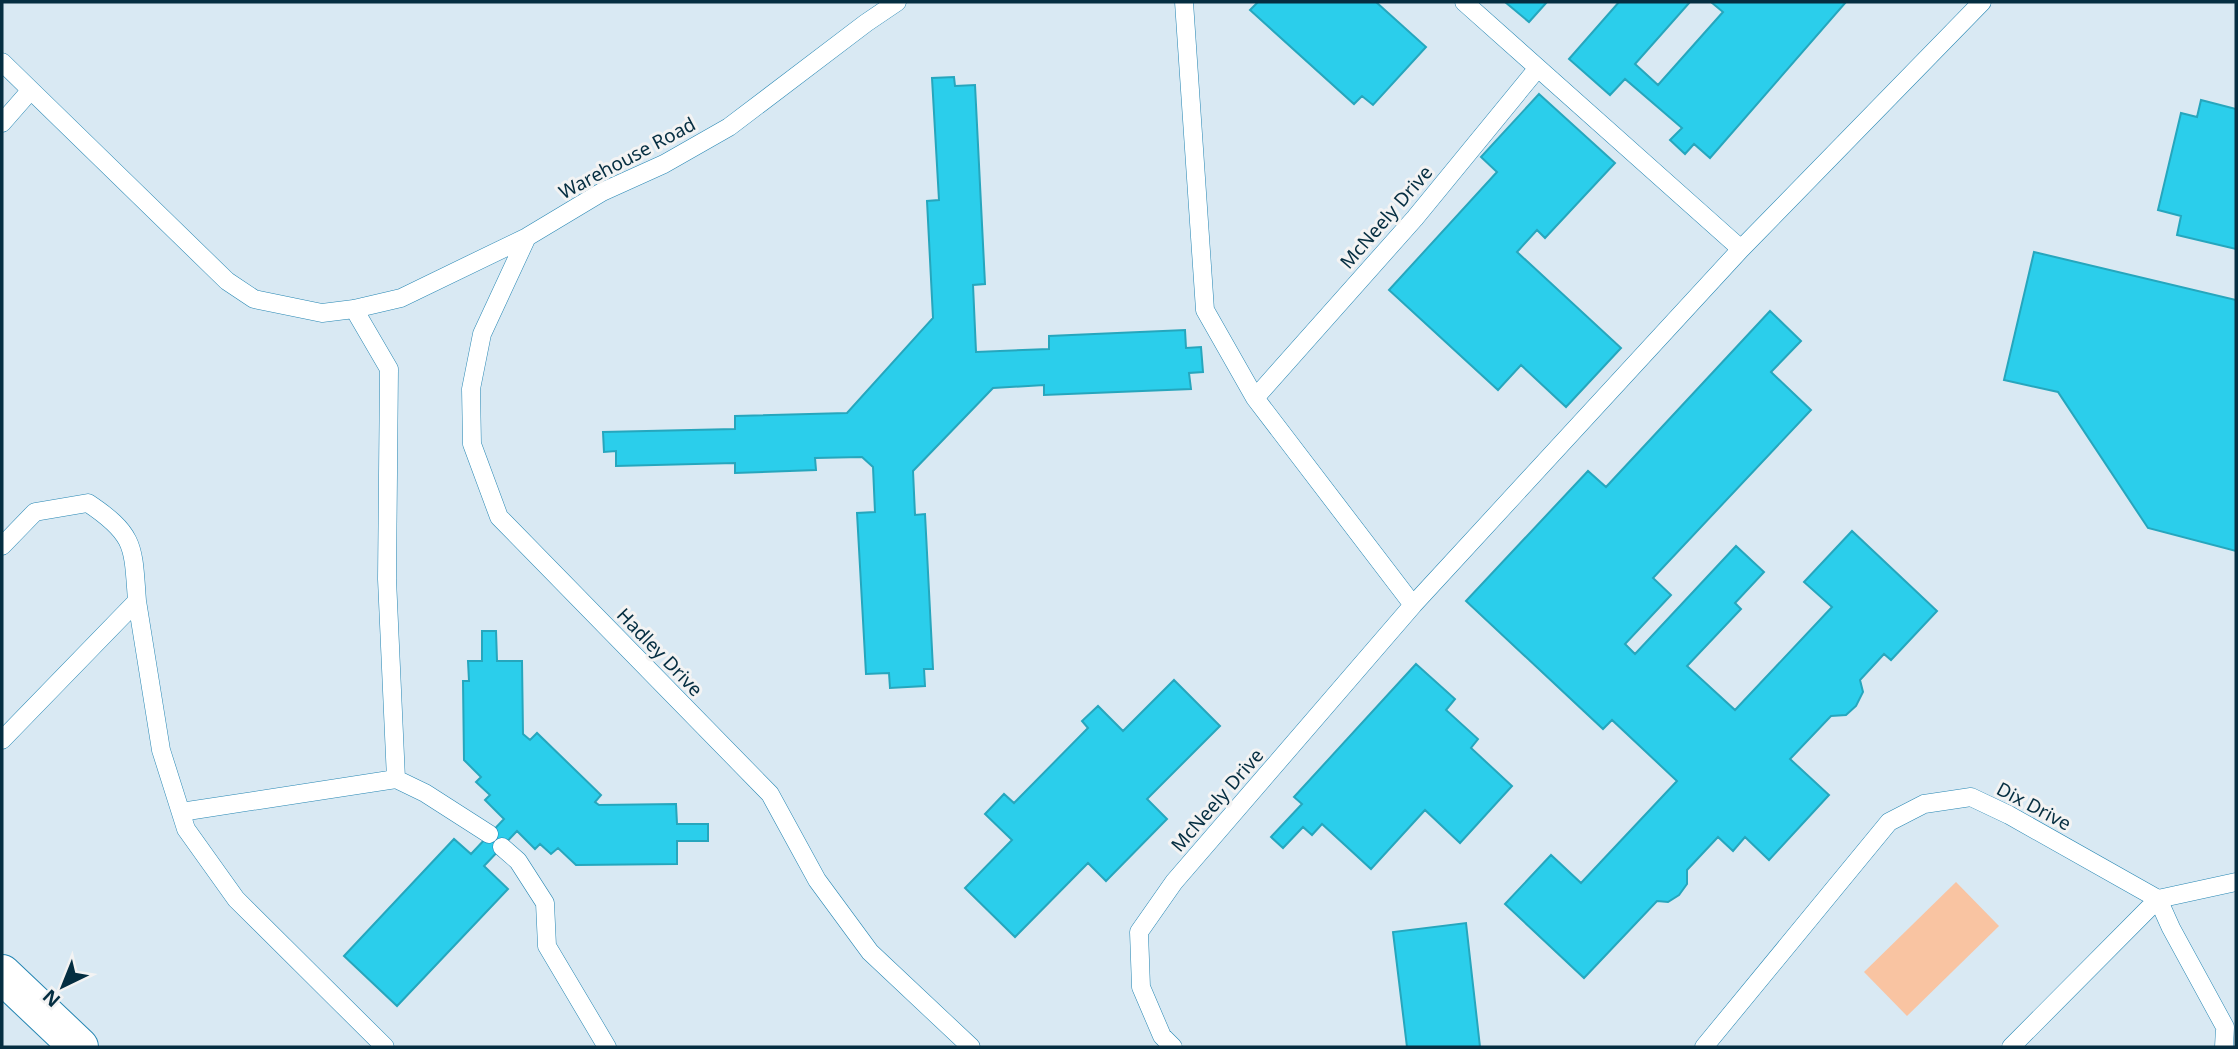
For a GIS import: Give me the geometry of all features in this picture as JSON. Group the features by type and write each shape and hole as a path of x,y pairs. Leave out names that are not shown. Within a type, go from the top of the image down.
{"main road":[{"path":"2,974 79,1047"}],"lane":[{"name":"Warehouse Road","path":"2,62 228,281 254,299 322,313 401,298 527,237 602,192 664,164 729,127 897,2"},
{"path":"1184,2 1205,310 1255,397 1413,604"},
{"path":"1464,2 1741,249"},
{"name":"McNeely Drive","path":"1173,1047 1162,1035 1141,987 1139,932 1174,882 1413,604 1741,249 1982,2"},
{"name":"McNeely Drive","path":"1255,397 1415,218 1537,69"},
{"path":"2,123 30,91"},
{"name":"Hadley Drive","path":"527,237 482,334 471,389 472,444 499,517 771,794 817,880 870,952 971,1047"},
{"path":"354,309 389,369 387,579 396,779"},
{"path":"2,546 35,512 88,503 113,520 133,547 137,601 161,750 186,829 236,900 385,1047"},
{"path":"2,740 137,601"},
{"path":"181,812 396,779 425,793 496,840 518,861 545,903 547,946 607,1047"},
{"name":"Dix Drive","path":"1704,1047 1889,822 1924,804 1970,797 2009,815 2158,899"},
{"path":"2011,1047 2158,899 2236,882"},
{"path":"2158,899 2171,928 2210,996 2231,1022 2224,1047"}],"shaded area":[{"path":"1956,882 1999,926 1907,1016 1864,972"}],"building":[{"path":"1258,2 1376,2 1426,47 1373,105 1362,96 1354,104 1250,10"},
{"path":"1505,2 1547,2 1529,22"},
{"path":"1619,2 1690,2 1635,64 1658,85 1723,12 1711,2 1846,2 1710,158 1694,144 1685,154 1670,140 1682,128 1625,79 1610,95 1569,59"},
{"path":"954,77 955,86 975,85 985,284 973,285 976,352 1049,349 1049,336 1185,330 1186,348 1201,347 1203,372 1189,373 1191,389 1044,395 1044,385 993,388 913,471 915,515 925,514 933,669 924,669 925,686 890,688 889,673 866,674 857,513 875,512 873,467 862,457 815,458 816,470 735,473 735,463 616,466 616,451 604,452 603,432 735,429 735,416 847,413 933,318 927,201 939,200 932,78"},
{"path":"1539,94 1615,163 1545,238 1537,230 1517,252 1621,348 1566,407 1521,365 1498,390 1389,290 1497,172 1481,157"},
{"path":"2201,100 2236,109 2236,249 2177,235 2181,216 2158,210 2181,113 2197,117"},
{"path":"2034,252 2236,300 2236,551 2148,528 2058,392 2004,380"},
{"path":"1770,311 1801,341 1771,372 1811,410 1653,578 1671,595 1625,644 1635,654 1736,546 1764,572 1735,603 1741,609 1687,666 1735,710 1832,607 1804,582 1852,531 1937,611 1891,660 1884,654 1860,680 1863,692 1856,706 1846,715 1831,716 1790,759 1829,795 1769,860 1745,837 1733,851 1718,837 1687,870 1687,884 1679,895 1668,902 1657,901 1584,978 1505,904 1551,855 1581,883 1677,781 1612,720 1603,729 1466,601 1588,471 1606,487"},
{"path":"482,631 496,631 497,661 522,661 523,734 530,740 537,733 601,795 595,802 599,805 676,804 677,824 708,824 708,841 677,841 677,864 576,865 558,848 551,854 540,844 535,849 517,831 484,866 508,889 397,1006 344,956 454,839 471,854 504,819 485,800 490,795 476,782 481,777 464,760 463,681 469,681 468,661 482,661"},
{"path":"1416,664 1455,699 1446,710 1478,739 1471,748 1512,786 1460,843 1425,810 1371,869 1322,824 1312,835 1303,827 1283,848 1271,837 1302,804 1294,797"},
{"path":"1174,680 1220,726 1147,799 1167,819 1106,881 1088,863 1015,937 965,888 1012,840 985,814 1004,794 1014,803 1088,728 1082,721 1098,706 1123,731"},
{"path":"1466,923 1480,1047 1407,1047 1393,932"}]}
